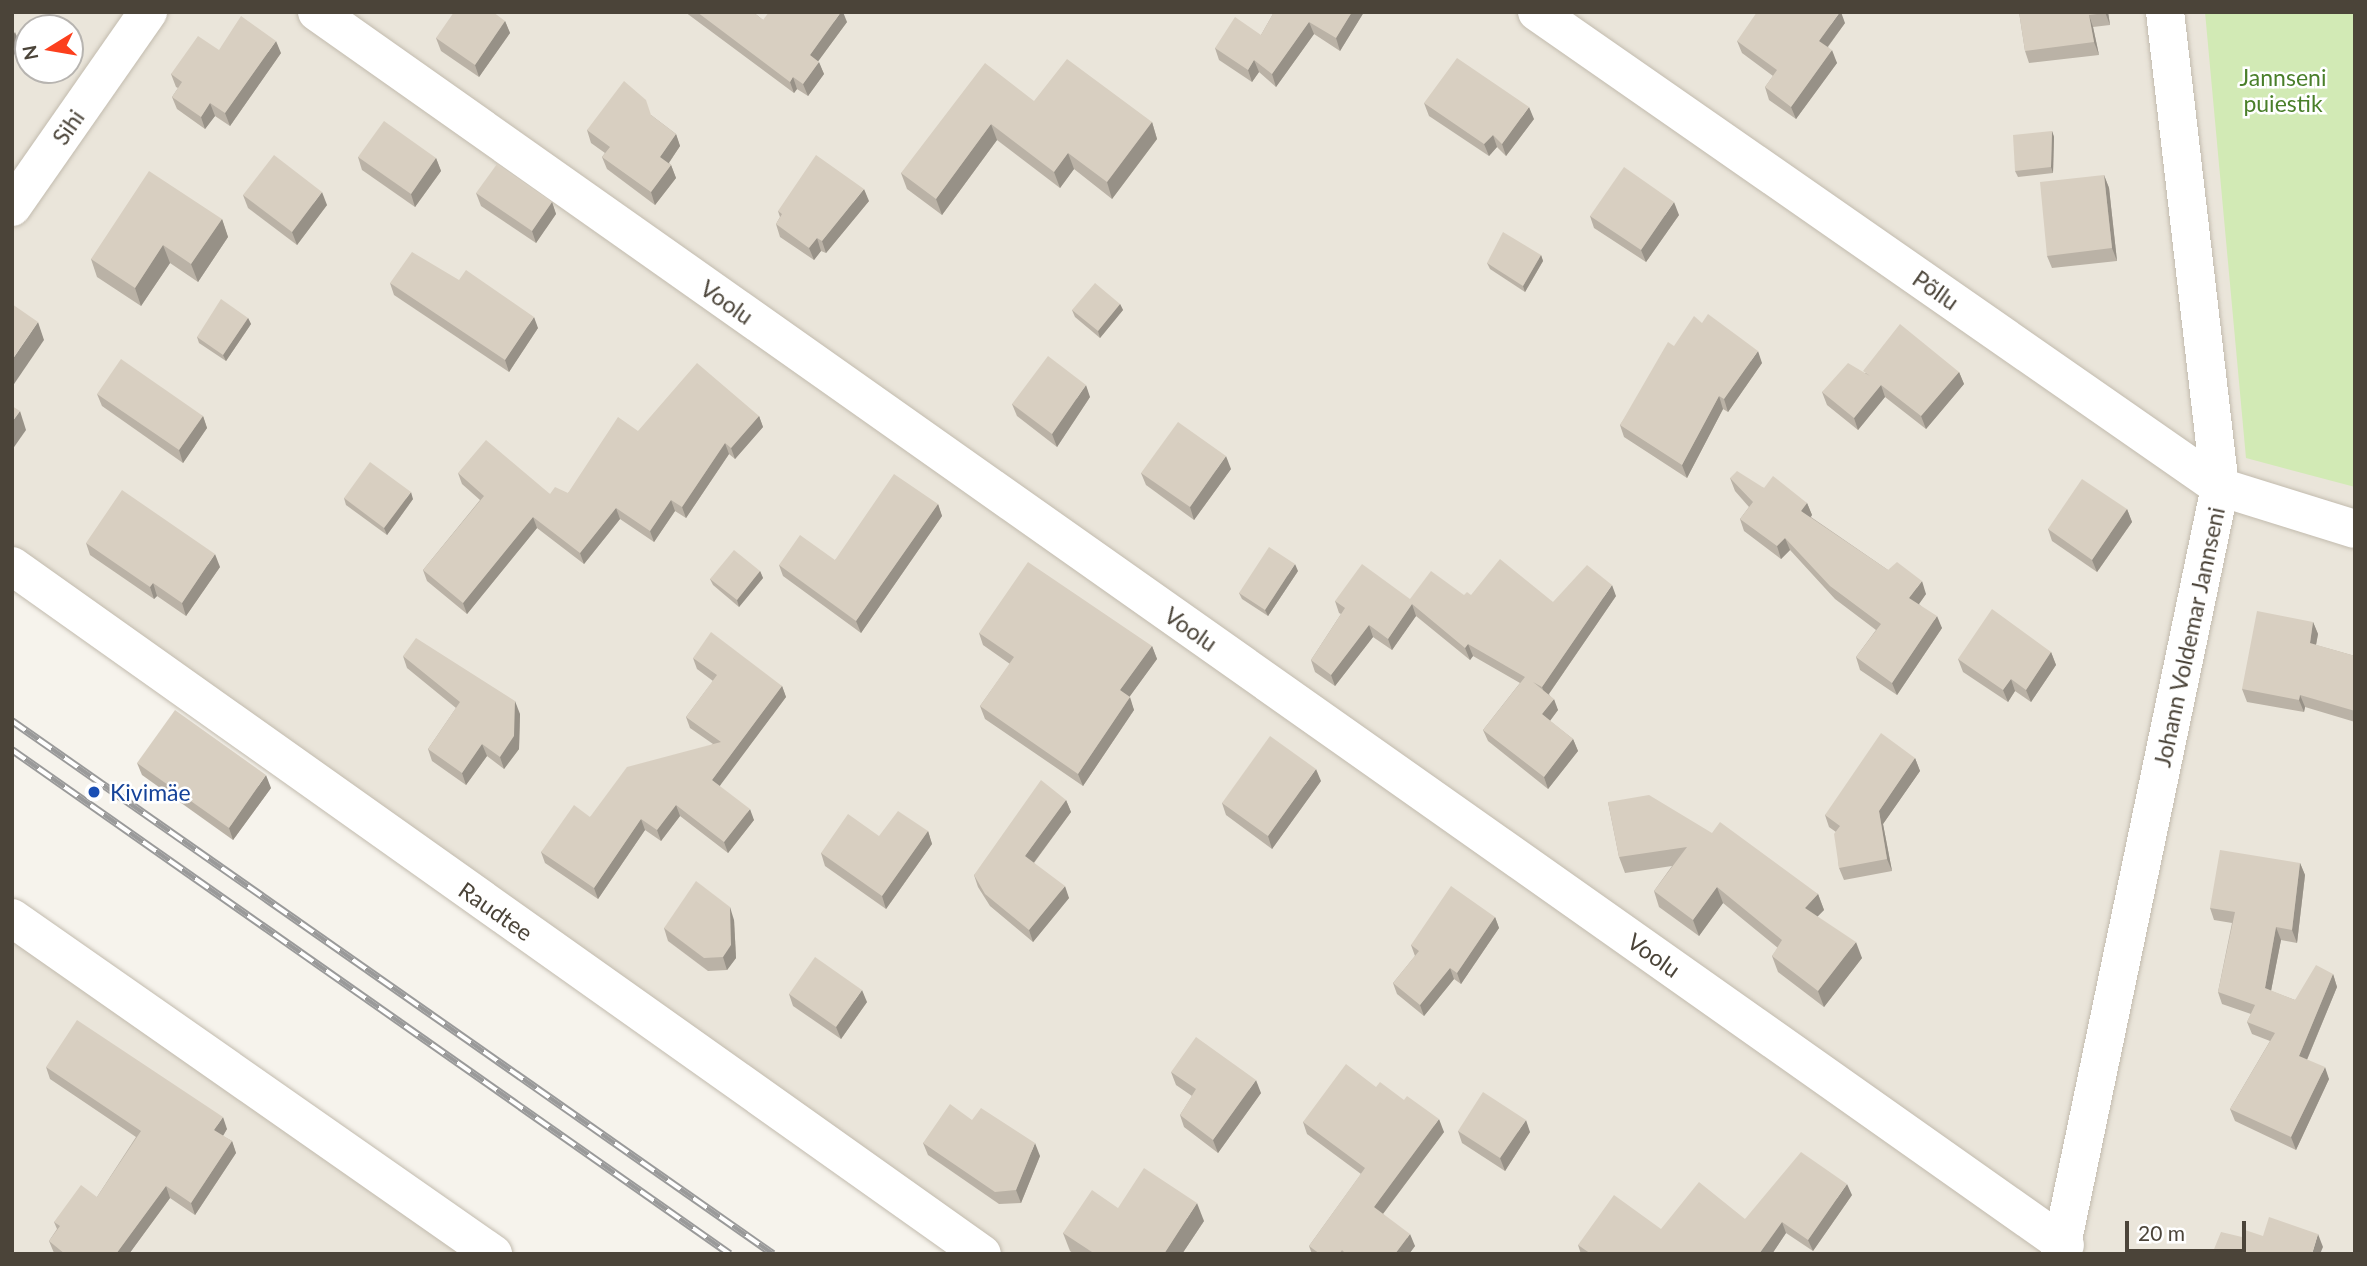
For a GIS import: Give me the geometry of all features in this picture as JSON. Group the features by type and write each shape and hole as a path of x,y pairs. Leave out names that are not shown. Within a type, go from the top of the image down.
{"street":[{"name":"Sihi","path":"12,207 148,12"},
{"name":"Voolu","path":"317,12 2063,1250"},
{"name":"Põllu","path":"1537,12 2220,487 2355,528"},
{"name":"Johann Voldemar Jannseni","path":"2063,1250 2220,487 2165,12"},
{"name":"Raudtee","path":"12,566 982,1254"},
{"path":"12,918 493,1254"}],"shaded area":[{"path":"12,12 2355,12 2355,1254 982,1254 12,566"},
{"path":"12,918 493,1254 12,1254"}],"green space":[{"name":"Jannseni puiestik","path":"2205,12 2355,12 2355,487 2246,458"}],"building":[{"path":"454,12 493,12 505,21 475,65 436,38"},
{"path":"697,12 753,12 763,20 769,12 841,12 810,55 819,62 803,84 793,77 790,82"},
{"path":"1274,12 1352,12 1336,38 1309,22 1272,74 1254,60 1248,70 1215,48 1235,17 1261,35"},
{"path":"1757,12 1840,12 1819,41 1832,50 1791,107 1765,87 1777,70 1737,41"},
{"path":"2019,12 2105,13 2089,15 2094,42 2025,51"},
{"path":"241,16 276,41 225,113 210,103 201,117 172,97 182,82 171,74 198,36 219,50"},
{"path":"1457,58 1529,107 1502,144 1493,135 1484,144 1424,103"},
{"path":"1067,59 1152,122 1107,182 1068,153 1054,172 991,124 936,199 901,173 985,63 1034,101"},
{"path":"624,81 646,100 651,115 676,134 660,157 671,165 651,192 602,157 610,147 587,130"},
{"path":"384,121 436,158 411,194 358,157"},
{"path":"2052,131 2051,167 2015,171 2013,135"},
{"path":"274,155 322,192 292,232 243,195"},
{"path":"816,155 864,189 822,241 817,238 809,248 776,224 782,214 778,211"},
{"path":"497,164 552,202 532,231 476,193"},
{"path":"1624,167 1674,202 1641,250 1590,216"},
{"path":"149,171 222,219 191,264 163,245 135,288 91,259"},
{"path":"2104,175 2112,248 2047,256 2040,182"},
{"path":"1503,232 1541,255 1523,286 1487,263"},
{"path":"412,252 459,280 466,270 534,317 505,360 390,283"},
{"path":"1095,283 1120,304 1098,331 1072,310"},
{"path":"221,299 248,318 223,355 197,337"},
{"path":"12,304 38,322 12,360"},
{"path":"1708,314 1758,351 1724,399 1719,396 1682,465 1620,425 1668,342 1674,346 1694,316 1702,323"},
{"path":"1900,324 1959,372 1921,416 1881,385 1854,418 1822,392 1848,363 1870,376 1863,371"},
{"path":"1048,356 1086,385 1052,434 1012,404"},
{"path":"121,359 203,416 179,450 97,394"},
{"path":"697,363 759,416 731,448 725,443 682,507 671,500 650,531 616,508 580,553 533,517 463,603 423,570 484,496 458,473 486,440 550,494 555,487 568,493 618,417 638,431"},
{"path":"12,406 20,411 12,422"},
{"path":"1178,422 1226,456 1190,507 1141,473"},
{"path":"370,462 411,492 384,528 344,498"},
{"path":"1737,471 1764,488 1773,476 1807,503 1801,511 1888,570 1897,562 1922,581 1909,598 1937,616 1892,683 1856,657 1881,624 1830,586 1785,538 1777,546 1740,519 1753,502 1730,478"},
{"path":"894,474 938,504 856,621 779,565 800,535 835,560"},
{"path":"2082,479 2127,509 2092,560 2048,529"},
{"path":"122,490 215,554 182,603 153,583 150,587 86,543"},
{"path":"1269,547 1295,564 1265,610 1239,593"},
{"path":"734,550 760,571 737,600 710,579"},
{"path":"1500,559 1553,602 1587,565 1612,585 1542,687 1533,682 1554,699 1542,714 1573,739 1544,777 1483,730 1525,677 1468,644 1465,648 1412,604 1388,639 1369,625 1331,675 1311,660 1345,608 1335,601 1362,564 1410,599 1431,571 1464,595 1467,592 1471,595"},
{"path":"1028,562 1152,646 1120,690 1130,697 1078,774 980,706 1014,657 979,633"},
{"path":"1992,609 2051,652 2026,690 2011,679 2003,690 1958,659"},
{"path":"2257,611 2313,622 2310,643 2355,656 2355,711 2300,695 2299,700 2242,689"},
{"path":"711,632 782,686 712,780 750,809 724,842 676,805 657,830 641,819 594,888 541,852 574,805 590,817 627,767 721,742 686,717 717,675 693,658"},
{"path":"416,638 515,701 514,736 500,757 482,744 462,773 428,749 460,702 403,656"},
{"path":"175,710 266,775 229,828 137,763"},
{"path":"1881,733 1915,758 1879,811 1887,859 1839,868 1834,834 1840,826 1825,815"},
{"path":"1270,736 1316,769 1268,836 1222,803"},
{"path":"1041,780 1066,800 1025,856 1065,886 1029,930 985,894 974,875"},
{"path":"1649,795 1712,833 1720,822 1818,894 1805,908 1856,942 1818,991 1772,956 1782,940 1717,887 1693,920 1654,891 1687,847 1619,857 1608,802"},
{"path":"898,811 928,831 882,896 821,853 848,814 879,836"},
{"path":"2220,850 2300,863 2292,930 2276,927 2265,988 2295,1000 2316,965 2333,974 2299,1056 2325,1067 2291,1137 2230,1109 2275,1033 2247,1022 2255,1005 2218,992 2235,912 2210,908"},
{"path":"696,881 730,907 731,945 723,957 704,958 664,928"},
{"path":"1451,886 1495,917 1457,973 1450,968 1420,1005 1393,983 1419,951 1411,945"},
{"path":"815,957 862,990 836,1027 789,994"},
{"path":"77,1020 223,1117 214,1130 232,1141 191,1203 166,1186 116,1254 65,1254 49,1241 60,1226 54,1222 81,1185 97,1197 141,1131 46,1067"},
{"path":"1196,1037 1256,1080 1213,1140 1180,1115 1196,1089 1171,1072"},
{"path":"1346,1064 1376,1087 1380,1082 1404,1100 1407,1096 1439,1119 1374,1207 1410,1234 1395,1254 1346,1254 1342,1250 1339,1254 1320,1254 1309,1246 1365,1168 1303,1122"},
{"path":"1483,1092 1526,1120 1500,1158 1458,1131"},
{"path":"950,1104 972,1120 981,1108 1035,1143 1016,1190 995,1192 923,1143"},
{"path":"1801,1152 1847,1184 1808,1240 1782,1222 1759,1254 1591,1254 1578,1245 1614,1195 1661,1229 1699,1182 1745,1219"},
{"path":"1144,1168 1197,1203 1164,1254 1095,1254 1063,1233 1092,1190 1118,1208"},
{"path":"2269,1217 2318,1234 2312,1254 2212,1254 2221,1232 2242,1237 2245,1230 2263,1236"}],"railway":[{"path":"12,721 773,1254"},
{"path":"12,750 730,1254"}],"place":[{"name":"Kivimäe","path":"94,792"}]}
